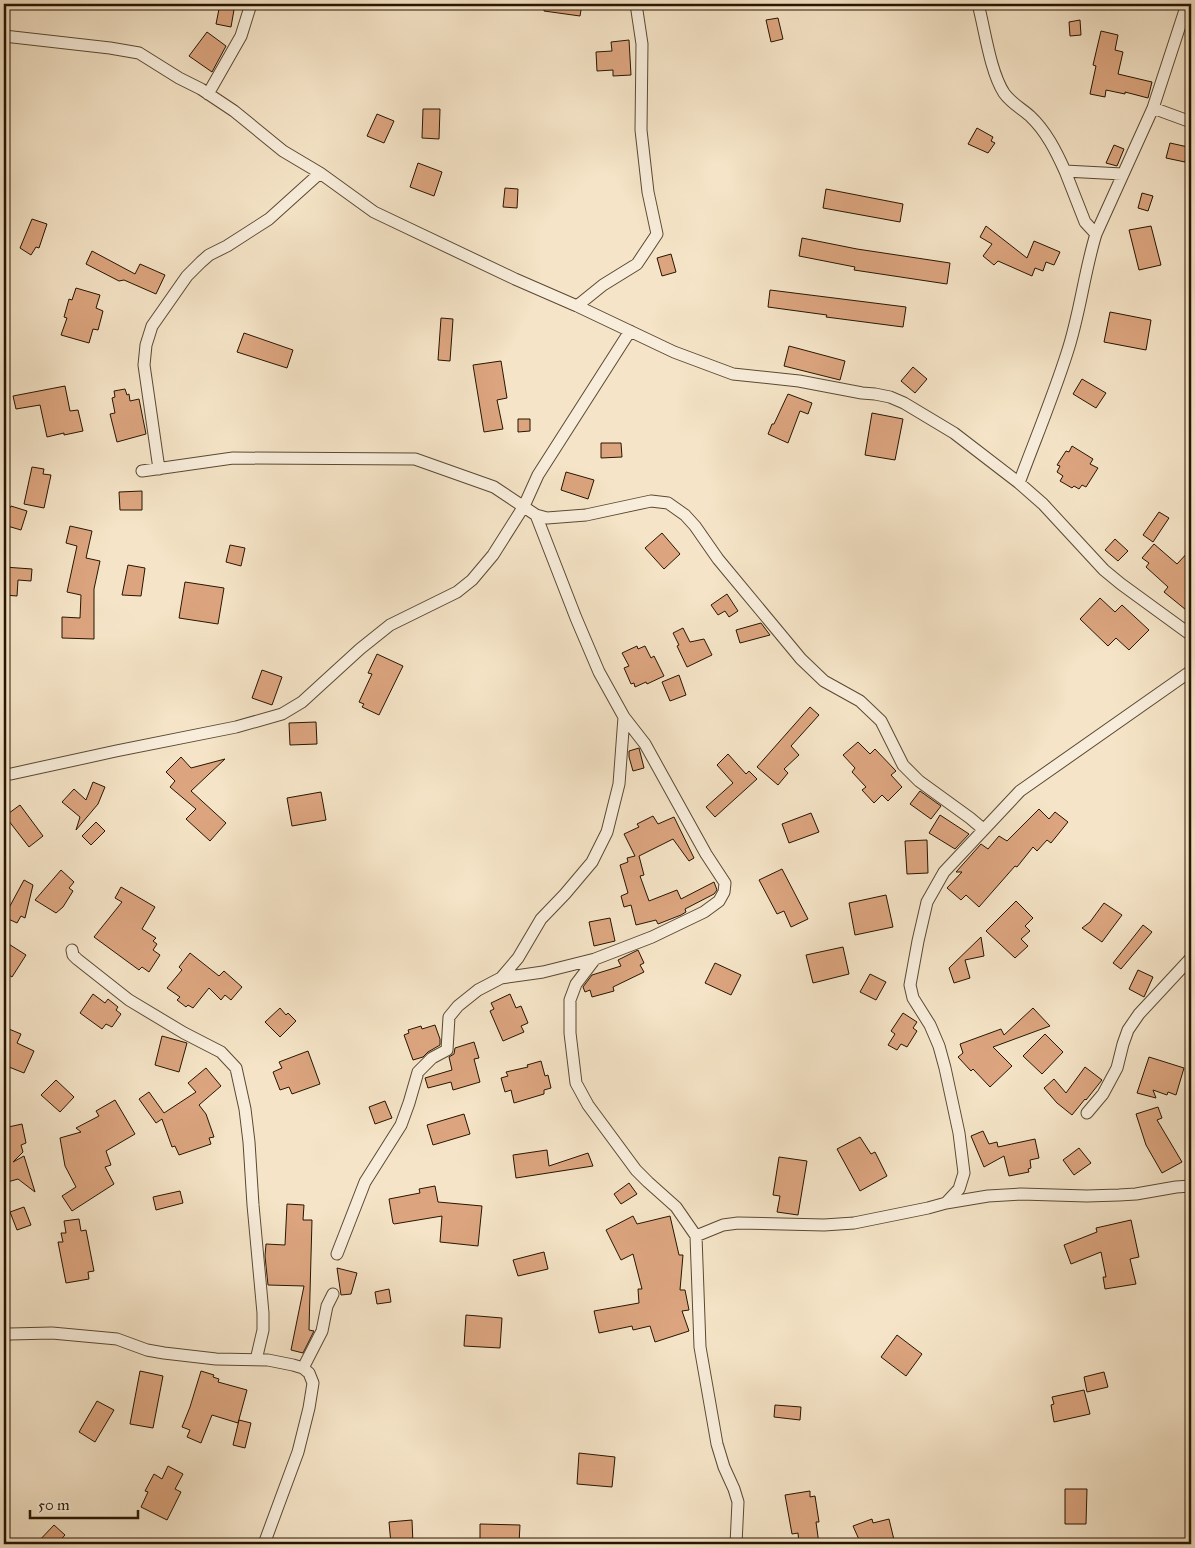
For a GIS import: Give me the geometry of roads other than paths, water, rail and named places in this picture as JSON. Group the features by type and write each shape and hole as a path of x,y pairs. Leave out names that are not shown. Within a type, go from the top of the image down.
{"street":[{"path":"208,94 240,36 251,4"},
{"path":"577,306 603,285 637,264 657,234 648,192 641,130 642,44 636,4"},
{"path":"978,4 996,78 1011,102 1029,115 1043,129 1065,171 1085,222 1096,234"},
{"path":"1019,483 1067,354 1078,314 1090,252 1096,234 1153,108 1187,4"},
{"path":"4,36 139,53 234,111 283,151 320,173 374,212 674,352 733,374 799,381 890,397 904,403 954,433 1019,483 1043,504 1104,570 1191,635"},
{"path":"1153,108 1191,122"},
{"path":"1065,171 1122,174"},
{"path":"160,469 144,365 146,346 152,326 187,276 201,262 209,255 227,246 269,219 320,173"},
{"path":"11,774 236,727 282,714 302,702 360,649 390,625 457,592 472,580 493,555 524,506 538,474 630,331"},
{"path":"142,472 233,458 416,459 494,486 536,515 547,518 586,515 651,501 668,503 685,515 695,526 718,559 801,659 824,681 860,701 881,721 903,765 919,781 983,830"},
{"path":"337,1254 365,1182 401,1125 418,1072 432,1058 447,1050 449,1017 458,1006 478,990 501,978 543,972 595,959 652,937 704,912 719,901 724,892 725,883 706,854 645,744 624,717 595,663 536,515"},
{"path":"946,1203 959,1189 964,1173 953,1099 939,1046 930,1025 913,998 910,985 927,902 944,872 1020,791 1034,779 1191,671"},
{"path":"501,978 518,958 541,919 592,862 607,832 619,784 624,717"},
{"path":"72,950 72,955 130,1000 184,1033 221,1052 236,1068 242,1090 249,1142 263,1313 263,1330 256,1360"},
{"path":"1087,1113 1103,1094 1117,1068 1128,1030 1139,1014 1191,958"},
{"path":"595,959 576,984 570,1000 570,1033 576,1083 588,1105 636,1170 676,1207 696,1236 700,1347 717,1444 738,1502 736,1544"},
{"path":"696,1236 723,1225 738,1223 805,1225 854,1223 946,1203 996,1195 1087,1196 1127,1194 1191,1186"},
{"path":"303,1368 322,1332 327,1306 333,1294"},
{"path":"4,1336 10,1334 52,1333 117,1339 146,1350 216,1360 268,1360 293,1365 309,1372 313,1383 298,1452 264,1544"}]}
